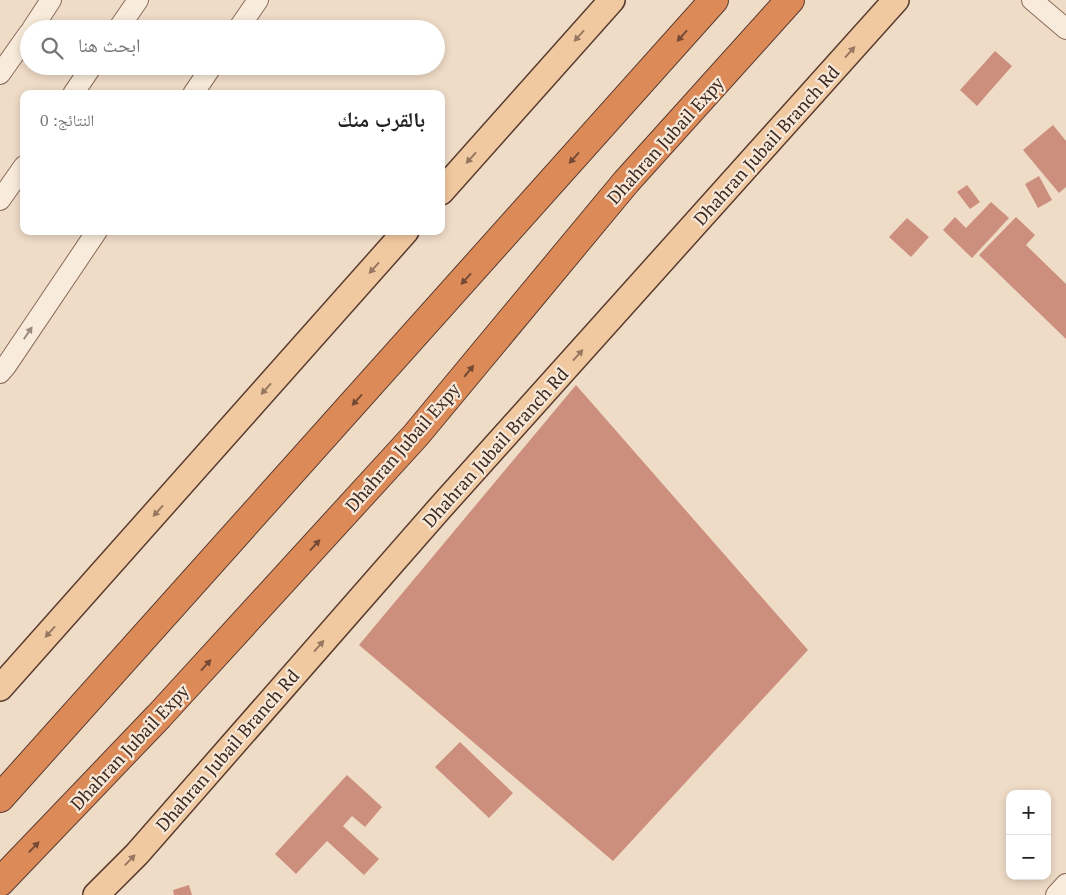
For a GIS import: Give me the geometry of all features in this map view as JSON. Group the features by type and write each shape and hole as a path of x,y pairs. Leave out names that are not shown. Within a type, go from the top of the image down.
{"highway":[{"path":"0,798 714,0"},
{"name":"Dhahran Jubail Expy","path":"0,882 159,716 416,434 626,182 790,0"}],"main road":[{"path":"445,188 612,0"},
{"name":"Dhahran Jubail Branch Rd","path":"96,895 137,854 440,508 896,0"},
{"path":"0,688 402,235"}],"street":[{"path":"38,20 52,0"},
{"path":"124,20 138,0"},
{"path":"244,20 258,0"},
{"path":"1032,0 1066,29"},
{"path":"0,74 20,46"},
{"path":"76,90 86,75"},
{"path":"196,90 206,75"},
{"path":"0,200 20,172"},
{"path":"0,373 94,235"}],"building":[{"path":"995,51 1012,66 977,106 960,90"},
{"path":"1053,125 1066,141 1066,187 1059,193 1023,150"},
{"path":"1039,176 1052,200 1038,208 1025,184"},
{"path":"967,185 980,202 970,209 957,192"},
{"path":"991,202 1009,218 972,258 943,230 955,217 966,228"},
{"path":"1016,217 1035,235 1026,245 1066,284 1066,339 979,255"},
{"path":"907,218 929,237 911,257 889,237"},
{"path":"576,385 808,650 613,861 359,645"},
{"path":"460,742 513,793 489,818 435,767"},
{"path":"347,775 382,807 365,827 352,816 343,826 379,859 364,875 327,841 296,874 275,854"},
{"path":"189,885 192,895 174,895 173,890"}]}
